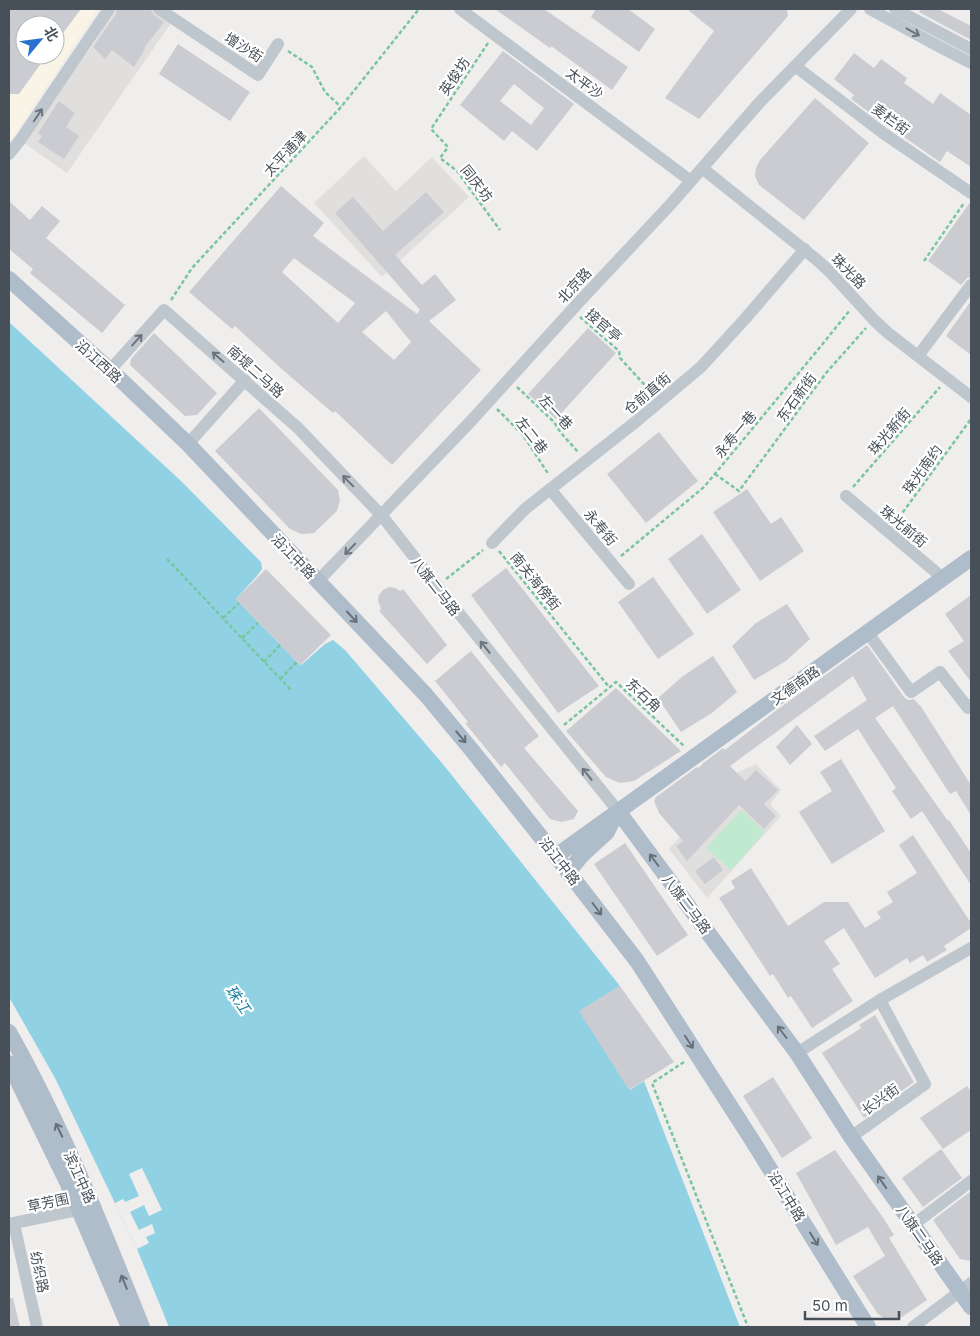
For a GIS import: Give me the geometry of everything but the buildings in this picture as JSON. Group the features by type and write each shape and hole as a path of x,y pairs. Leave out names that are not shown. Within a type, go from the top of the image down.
{"main road":[{"name":"沿江西路","path":"9,279 110,370 185,448"},
{"name":"沿江西路","path":"9,290 185,448"},
{"name":"沿江中路","path":"185,448 318,582 426,695 556,856 637,961 752,1140 868,1327"},
{"name":"文德南路","path":"556,856 971,558"},
{"path":"568,872 583,854 607,832 618,811"},
{"name":"八旗二马路","path":"618,811 797,1053 851,1137 913,1225 965,1288 971,1307"},
{"name":"滨江中路","path":"9,1032 62,1136 129,1327"},
{"name":"滨江中路","path":"9,1063 53,1152 86,1208 142,1327"}],"street":[{"path":"9,154 109,9"},
{"name":"增沙街","path":"159,9 258,75 278,44"},
{"name":"太平沙","path":"460,9 691,181"},
{"name":"北京路","path":"318,582 509,380 670,205 759,103 851,9"},
{"path":"870,9 971,63"},
{"path":"895,9 971,49"},
{"name":"麦栏街","path":"795,66 883,133 971,193"},
{"name":"珠光路","path":"702,168 829,271 888,333 971,397"},
{"name":"仓前直街","path":"492,543 525,509 701,367 805,250"},
{"path":"918,356 971,284"},
{"path":"110,370 164,310"},
{"name":"南堤二马路","path":"164,310 298,428 382,516"},
{"path":"185,448 245,380"},
{"name":"永寿街","path":"553,487 629,584"},
{"name":"珠光前街","path":"846,496 944,579"},
{"name":"八旗二马路","path":"382,516 436,586 618,811"},
{"path":"868,633 911,692 940,672 968,708 971,706"},
{"path":"797,1053 880,1000 971,948"},
{"name":"长兴街","path":"851,1137 926,1084 880,1000"},
{"path":"913,1225 971,1181"},
{"name":"草芳围","path":"12,1224 86,1208"},
{"name":"纺织路","path":"12,1224 37,1327"},
{"path":"913,1327 965,1288"}],"path":[{"name":"太平通津","path":"164,310 192,268 340,107 419,9"},
{"name":"英俊坊","path":"431,129 494,33"},
{"name":"增沙街","path":"278,44 312,67 325,92 340,107"},
{"name":"同庆坊","path":"431,129 448,147 440,158 457,171 500,230"},
{"path":"924,261 971,193"},
{"name":"永寿一巷","path":"612,563 704,487 822,346 857,301"},
{"name":"接官亭","path":"572,310 619,351 620,358 660,401"},
{"name":"东石新街","path":"715,474 739,491 826,373 874,320"},
{"name":"珠光新街","path":"846,496 947,379"},
{"name":"左一巷","path":"509,380 554,422 561,433 586,461"},
{"name":"左二巷","path":"489,401 523,435 553,487"},
{"name":"珠光南约","path":"888,532 971,419"},
{"path":"436,586 492,543"},
{"name":"南关海傍街","path":"492,543 610,687"},
{"path":"167,559 291,690"},
{"path":"223,618 239,603"},
{"path":"242,638 258,623"},
{"path":"264,662 280,645"},
{"path":"280,678 297,662"},
{"name":"东石角","path":"555,733 616,682 695,756"},
{"path":"696,1054 652,1083 748,1327"}],"shaded area":[{"path":"9,9 98,9 65,59 65,15 15,15 15,65 61,65 9,143"},
{"path":"115,9 151,9 171,23 67,173 23,142 92,46"},
{"path":"364,156 396,191 432,157 469,197 382,277 314,203"},
{"path":"756,764 781,790 770,804 781,816 707,898 669,849 738,772"}],"green space":[{"path":"741,810 765,832 731,870 706,848"}],"water":[{"name":"珠江","path":"9,322 181,481 261,562 262,569 236,599 297,662 301,665 325,644 333,640 345,650 442,763 620,986 580,1011 630,1090 644,1081 740,1327 169,1327 137,1249 55,1078 9,997"}],"pier":[{"path":"142,1168 162,1210 149,1216 144,1205 130,1212 139,1230 152,1224 155,1233 146,1237 149,1243 137,1249 115,1203 123,1199 125,1202 139,1196 129,1174"}]}
